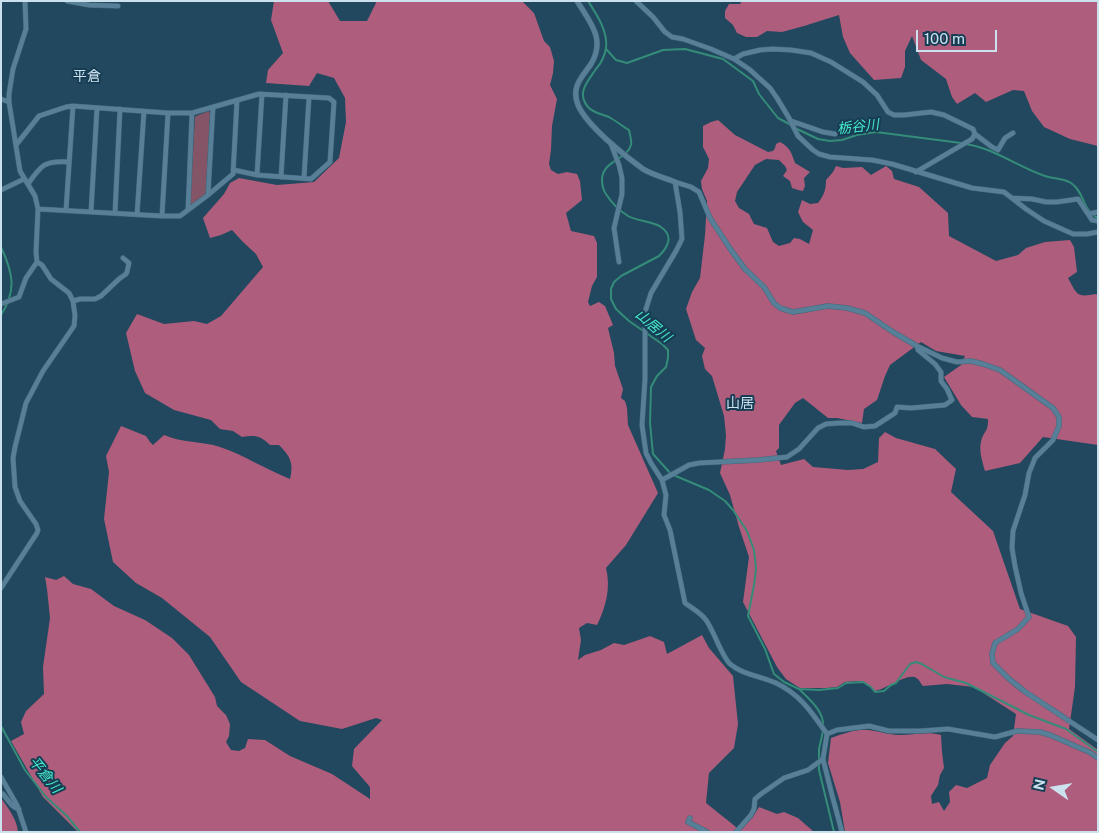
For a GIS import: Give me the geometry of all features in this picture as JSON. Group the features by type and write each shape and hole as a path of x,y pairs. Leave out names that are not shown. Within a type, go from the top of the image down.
{"street":[{"path":"2,304 19,297 26,278 37,262 38,209 35,196 20,172 9,94 13,69 26,29 25,1"},
{"path":"67,1 89,5 118,6"},
{"path":"577,1 595,29 598,43 593,61 576,86 578,106 611,144 645,170 691,187 699,192 710,218 731,250 745,269 764,287 774,303 780,308 793,312 828,306 847,308 865,313 893,332 942,358 957,362 970,361 1000,370 1053,408 1059,417 1059,426 1053,440 1035,458 1029,474 1025,495 1012,530 1015,566 1029,617 1018,629 995,644 992,654 993,662 1024,691 1098,740"},
{"path":"636,1 672,37 703,46 734,59 749,69 770,88 784,108 798,136 819,154 837,158 872,160 892,164 972,188 1004,192 1044,221 1073,234 1098,232"},
{"path":"734,59 742,54 760,50 791,50 811,53 831,62 863,82 877,95 888,112 894,115 931,112 944,115 973,129 975,134 992,148 998,150 1005,138 1013,133"},
{"path":"16,145 39,116 73,106 192,113 259,94 330,98 334,102 330,162 311,179 257,175 234,170"},
{"path":"257,175 262,94"},
{"path":"281,177 286,95"},
{"path":"304,178 310,97"},
{"path":"1,99 10,102"},
{"path":"38,209 180,216 208,196 233,174 237,100"},
{"path":"66,210 73,106"},
{"path":"208,196 213,107"},
{"path":"91,212 97,108"},
{"path":"115,213 120,109"},
{"path":"137,214 144,111"},
{"path":"162,216 168,113"},
{"path":"188,210 192,113"},
{"path":"791,121 835,134"},
{"path":"916,172 972,139 975,134"},
{"path":"611,144 620,165 622,178 622,194 614,228 619,262"},
{"path":"28,184 39,169 48,164 56,161 69,162"},
{"path":"1,190 24,179"},
{"path":"675,182 682,239 651,293 646,312 642,425 646,452 662,480 666,495 664,515 670,530 685,603 705,619 730,663 741,671 775,683 803,702 812,712 827,734 823,759 842,832"},
{"path":"1012,198 1032,198 1046,202 1078,199 1092,220 1098,220"},
{"path":"1088,214 1098,212"},
{"path":"73,301 80,298 95,299 101,296 127,272 129,263 123,258"},
{"path":"1,588 38,530 20,501 15,487 14,458 22,415 30,394 74,326 73,301 69,293 51,279 42,265 37,262"},
{"path":"662,480 690,465 699,463 758,460 786,456 799,449 818,428 826,424 852,423 864,427 875,426 895,413 897,407 911,408 945,405 952,400 941,381 941,372 935,364 918,350 917,346"},
{"path":"827,734 837,730 869,726 889,731 948,730 995,737 1017,731 1040,732 1098,758"},
{"path":"736,832 754,809 755,799 784,778 808,770 823,759"},
{"path":"1,777 19,809 26,832"},
{"path":"1,793 12,806 19,809"},
{"path":"690,818 688,822 707,832"}],"shaded area":[{"path":"274,1 328,1 340,21 367,21 376,3 375,1 522,1 534,13 544,41 550,47 554,61 550,85 557,99 552,126 549,164 551,170 558,174 567,172 577,174 580,181 582,200 566,213 571,231 594,236 597,243 597,277 592,286 588,302 590,306 599,302 605,306 613,325 608,328 615,366 623,389 621,398 625,401 627,408 628,425 658,493 626,545 606,568 608,590 603,611 597,625 587,623 579,628 581,640 578,660 585,655 614,643 624,645 650,636 664,642 667,654 702,635 709,648 733,676 738,724 734,748 709,773 706,803 736,827 742,829 759,807 777,814 784,812 798,818 814,832 78,832 43,797 11,741 24,734 21,722 26,711 44,694 43,667 50,618 45,577 56,580 64,576 73,584 91,589 114,606 145,620 172,638 189,655 215,697 217,706 226,715 230,724 229,736 226,742 231,750 239,751 245,748 248,739 265,740 290,756 332,774 370,799 370,787 352,766 354,749 382,720 376,718 342,729 300,721 241,682 210,637 162,598 136,583 113,562 104,519 109,472 106,456 121,426 146,436 153,445 164,435 220,447 290,479 292,468 290,460 279,445 270,445 257,436 242,437 233,431 220,429 211,420 174,410 145,393 135,371 126,333 137,314 164,324 194,321 207,324 221,316 263,267 256,254 232,230 210,238 203,218 224,194 230,183 239,178 277,185 314,182 339,158 346,122 345,98 334,78 317,73 309,86 266,83 268,70 283,53 271,20"},
{"path":"742,1 1098,1 1098,146 1070,139 1044,127 1032,111 1024,91 1013,90 986,102 975,93 957,104 952,97 946,79 921,60 912,36 905,51 905,67 901,78 874,80 850,53 843,37 839,15 782,32 767,31 757,37 746,37 737,33 733,25 725,18 725,11 729,4 740,4"},
{"path":"209,111 206,192 192,204 190,203 195,117"},
{"path":"718,120 735,135 768,152 773,151 776,144 780,142 788,148 795,163 810,172 804,178 805,186 803,191 798,190 792,188 790,181 783,176 787,170 779,160 766,159 755,165 737,192 735,201 739,208 749,214 754,224 767,228 773,242 779,246 790,243 794,238 809,244 813,230 803,222 798,212 802,200 810,204 818,203 826,187 826,180 836,166 843,168 862,167 871,175 886,166 892,171 894,179 919,187 948,213 949,236 996,261 1018,255 1026,248 1045,242 1070,240 1074,247 1077,272 1068,278 1078,294 1096,294 1098,296 1098,445 1043,437 1020,463 985,471 980,446 987,428 988,419 972,417 961,405 944,377 961,365 965,356 936,351 921,342 890,365 877,400 864,409 862,423 828,418 803,398 795,403 779,425 779,448 776,451 781,465 804,459 813,467 848,470 863,469 878,462 879,438 885,432 896,438 935,449 956,469 951,492 993,531 1020,609 1068,626 1076,637 1075,687 1069,729 1098,750 1098,832 845,832 840,802 828,763 831,738 863,730 895,735 926,733 941,735 944,768 938,785 931,796 932,804 939,802 944,811 950,802 949,792 956,785 967,788 987,778 990,765 1005,743 1013,736 1016,714 974,687 947,684 923,686 914,677 905,678 875,691 865,682 857,681 845,682 837,687 800,688 786,679 777,667 743,602 749,557 730,495 720,473 726,435 724,416 712,376 705,369 702,356 705,348 696,340 686,309 692,292 700,278 705,235 707,201 701,181 708,168 709,159 703,147 703,126"},
{"path":"1,798 14,818 18,832 1,832"}],"waterway":[{"name":"山居川","path":"588,1 604,29 606,48 601,62 584,87 583,97 592,111 609,117 629,130 631,142 629,150 606,168 603,173 603,189 610,200 625,214 632,218 658,225 665,230 668,238 667,245 659,256 621,276 614,282 611,289 611,299 616,309 668,350 666,367 657,376 651,387 650,423 653,454 671,474 709,490 725,501 747,531 754,550 756,569 748,616 765,649 774,674 784,682 799,689 819,690 838,688 846,683 863,682 875,692 884,691 896,683 910,664 916,662 944,677 966,683 1029,715 1066,729 1098,752"},
{"name":"栃谷川","path":"606,49 616,60 627,63 663,50 685,49 723,59 753,81 759,94 778,118 791,125"},
{"name":"栃谷川","path":"795,128 818,139 830,141 876,132 961,143"},
{"name":"栃谷川","path":"965,144 986,149 1035,172 1071,183 1078,190 1088,209 1098,218"},
{"path":"1,247 12,281 9,297 1,315"},
{"path":"800,690 819,711 822,716 823,727"},
{"name":"平倉川","path":"1,726 25,770 46,797 67,816 80,832"},
{"path":"823,731 819,749 819,770 834,832"}],"district":[{"name":"平倉","path":"87,77"},
{"name":"山居","path":"740,404"}]}
